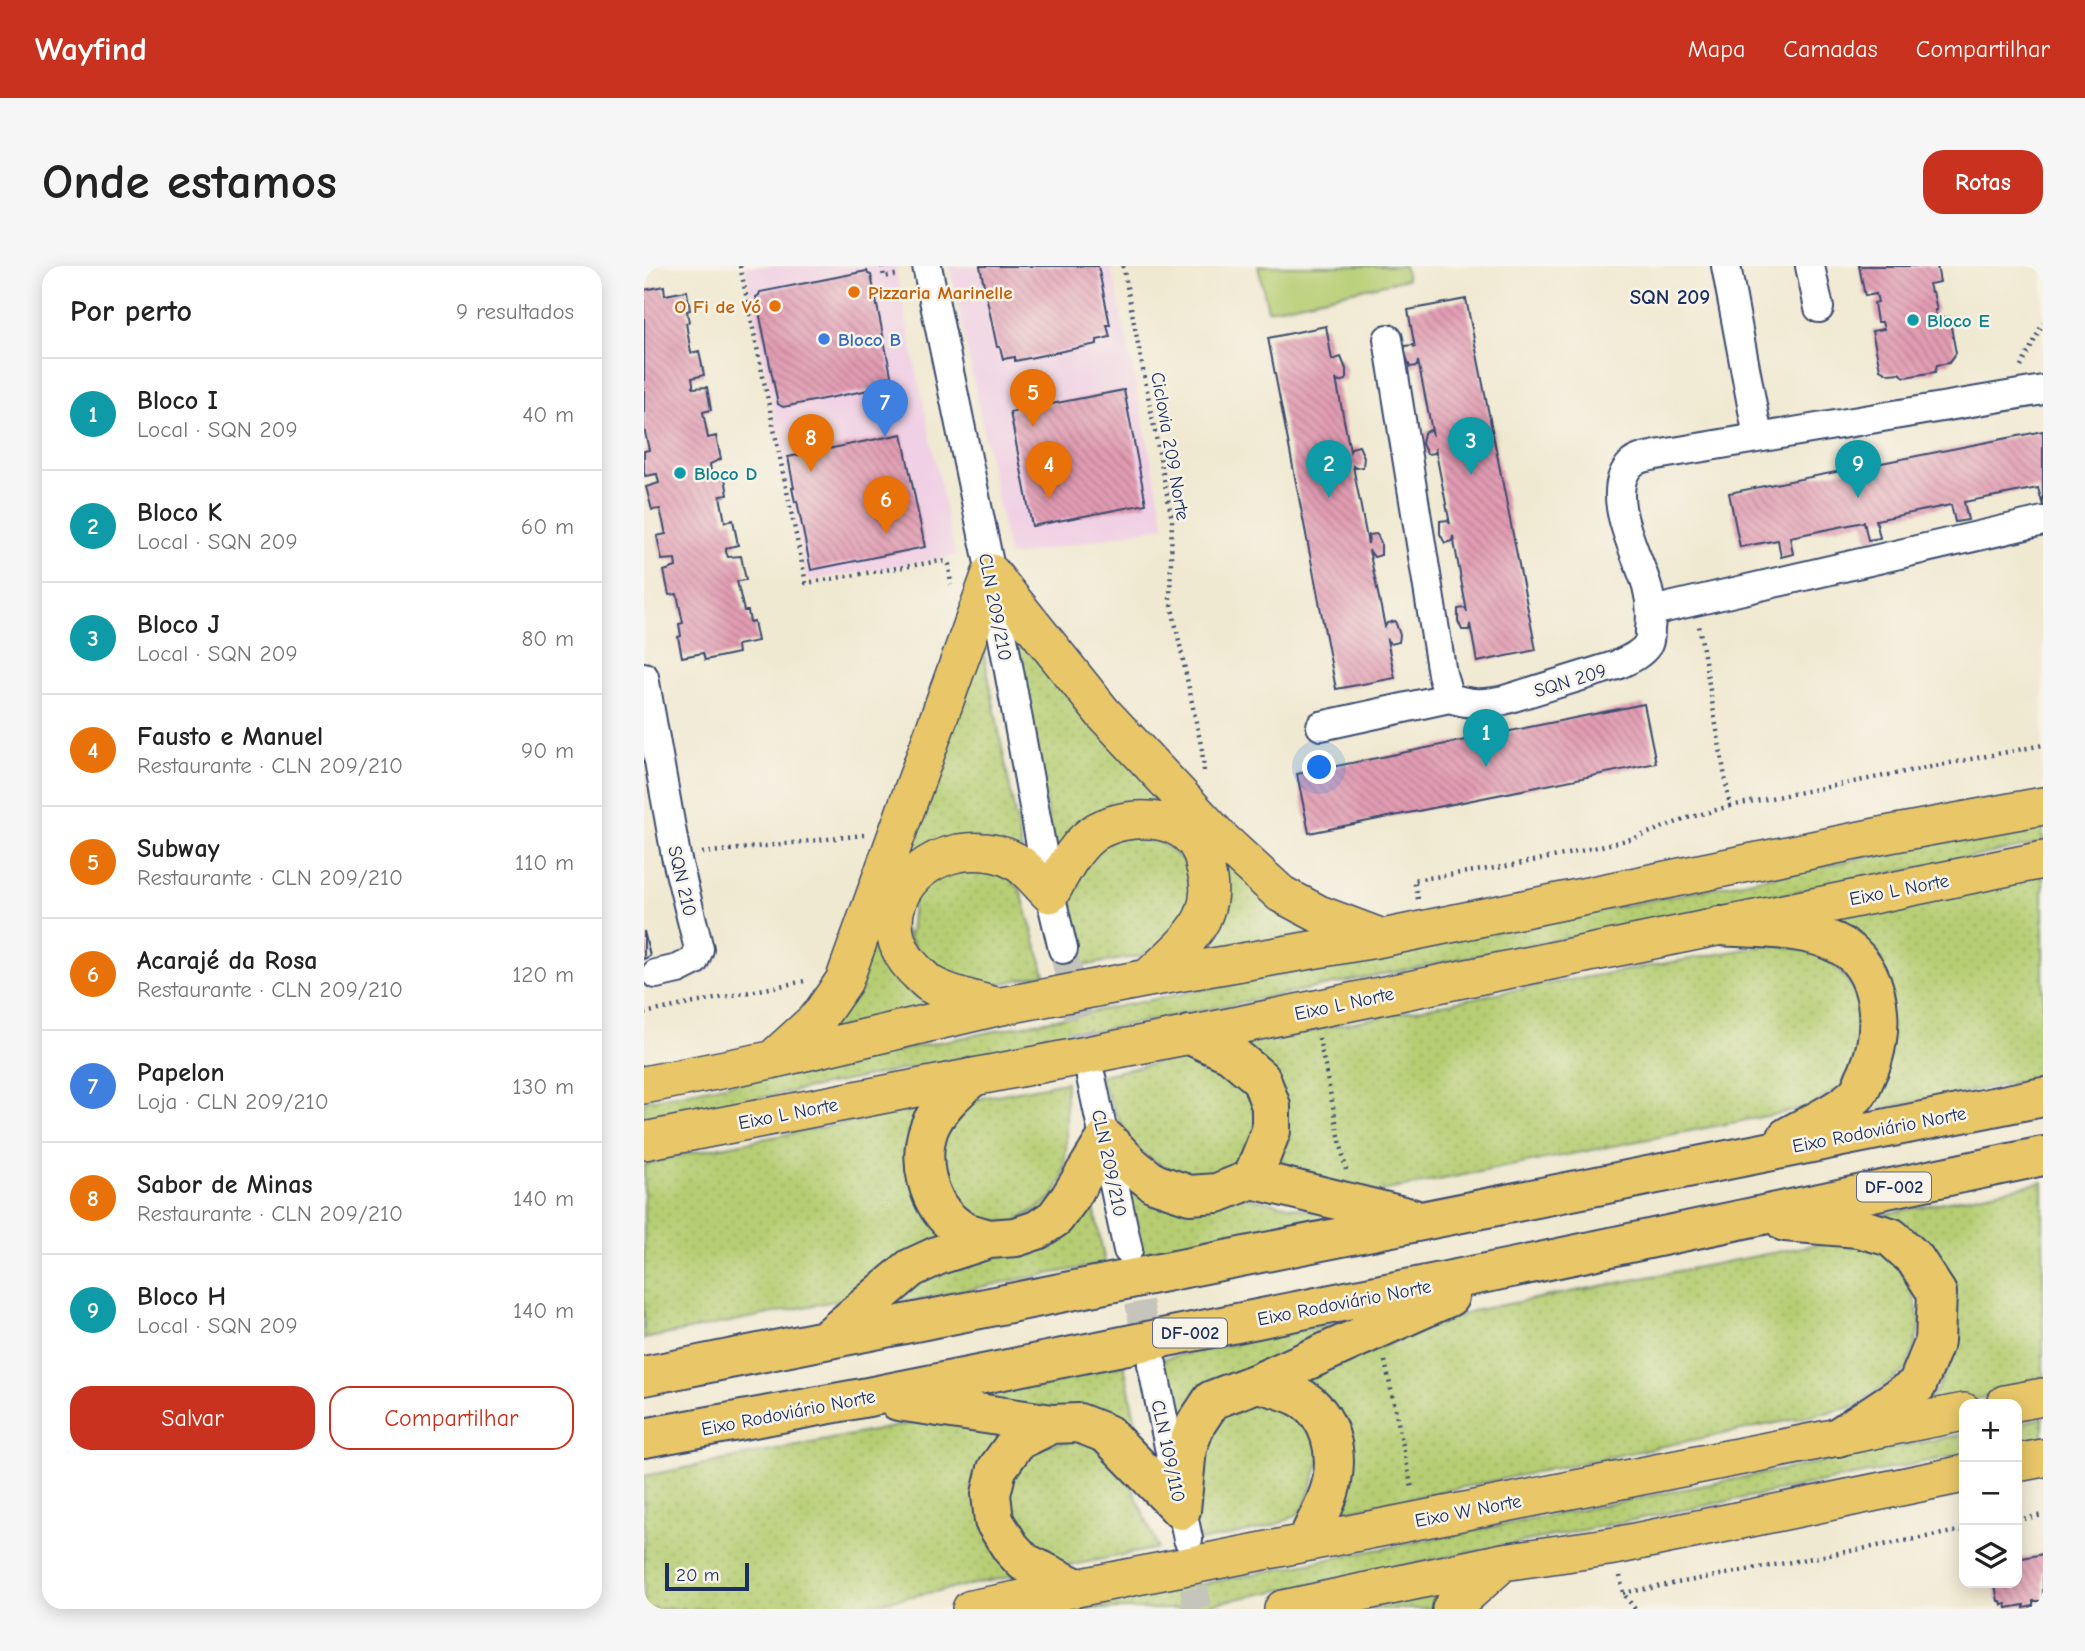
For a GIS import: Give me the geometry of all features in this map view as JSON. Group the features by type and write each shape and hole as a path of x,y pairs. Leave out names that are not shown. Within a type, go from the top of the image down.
{"highway":[{"path":"1719,926 1804,932 1837,943 1858,959 1877,998 1879,1027 1872,1063 1857,1093 1838,1108 1759,1153"},
{"path":"1190,1035 1230,1053 1261,1079 1271,1106 1271,1131 1252,1179"},
{"path":"971,1078 946,1102 931,1124 923,1155 937,1208 959,1228 989,1239"},
{"name":"Eixo Rodoviário Norte","path":"644,1376 2043,1097"},
{"path":"827,1339 912,1268 939,1255 989,1239 1016,1237 1037,1230 1055,1218 1106,1139 1131,1166 1154,1183 1190,1195 1217,1193 1252,1179 1423,1220"},
{"name":"Eixo Rodoviário Norte","path":"644,1438 868,1397 1511,1268 2043,1156"},
{"path":"1745,1218 1858,1228 1891,1237 1915,1259 1937,1293 1935,1341 1917,1385 1838,1437"},
{"path":"1184,1524 1187,1448 1196,1424 1212,1400 1257,1383 1511,1268"},
{"path":"1257,1383 1302,1398 1318,1411 1329,1430 1334,1457 1332,1482 1307,1541"},
{"path":"868,1397 1052,1424 1079,1423 1107,1434 1184,1524"},
{"path":"1052,1424 1017,1441 997,1469 991,1494 994,1521 1011,1548 1024,1562 1075,1587"}],"main road":[{"path":"990,573 1102,713 1230,847 1281,894 1319,914 1382,938"},
{"path":"771,1060 819,1017 844,981 990,573"},
{"path":"644,1086 771,1060 997,1007 1382,938 1885,835 2043,806"},
{"path":"997,1007 930,984 907,963 897,943 894,919 899,897 906,883 922,867 943,856 989,851 1016,861 1050,894 1073,855 1095,832 1120,821 1138,818 1156,820 1177,828 1200,850 1209,878 1209,897 1204,916 1189,938 1148,978"},
{"name":"Eixo L Norte","path":"644,1142 1190,1035 2043,860"},
{"path":"2022,1401 2043,1397"},
{"name":"Eixo W Norte","path":"971,1609 1959,1413"},
{"path":"2022,1462 2043,1458"},
{"path":"1283,1609 1503,1562 1615,1546 1959,1475"},
{"path":"1451,1609 1503,1562"}],"street":[{"name":"CLN 209/210","path":"927,266 1063,949"},
{"path":"1726,266 1758,437"},
{"path":"1810,266 1819,308"},
{"path":"1321,726 1449,698 1438,649 1388,339"},
{"name":"SQN 209","path":"1449,698 1486,704 1617,666 1635,657 1649,643 1652,611 1647,585 1622,511 1619,492 1624,475 1631,464 1640,459 2043,390"},
{"path":"1652,611 2043,521"},
{"name":"SQN 210","path":"644,677 676,856 699,949 694,961 678,969 656,974"},
{"name":"CLN 209/210","path":"1091,1077 1128,1250"},
{"name":"CLN 109/110","path":"1152,1364 1184,1524"}],"path":[{"path":"740,266 806,583 940,561 949,565 952,591"},
{"path":"883,266 884,277 900,274"},
{"name":"Ciclovia 209 Norte","path":"1123,266 1172,520 1170,598 1205,776"},
{"path":"2006,396 2043,323"},
{"path":"1695,601 1730,806"},
{"path":"1425,929 1414,880 1568,855 1635,838 1730,806 2043,745"},
{"path":"676,856 876,834"},
{"path":"644,1013 806,981 815,975"},
{"path":"1318,1035 1349,1181"},
{"path":"1383,1351 1413,1494"},
{"path":"2022,1519 2043,1515"},
{"path":"1623,1593 1959,1531"}],"shaded area":[{"path":"745,266 895,266 955,556 807,581"},
{"path":"950,266 1111,266 1165,526 1009,557"}],"green space":[{"path":"1258,266 1404,266 1407,279 1268,310"},
{"path":"1008,619 1322,931 1183,961 1206,931 1173,818 1056,856"},
{"path":"978,623 1024,861 993,844 888,900 948,1006 807,1035"},
{"path":"2043,822 2043,843 644,1121 644,1101"},
{"path":"1153,836 1185,862 1193,876 1190,912 1166,943 1140,956 1075,967 1070,883 1101,839"},
{"path":"980,864 1008,877 1020,889 1045,974 980,988 965,988 909,945 914,891 924,880"},
{"path":"2043,874 2043,1077 1854,1114 1892,1035 1813,921"},
{"path":"1775,944 1817,953 1847,980 1859,1002 1860,1048 1841,1086 1808,1108 1367,1194 1265,1171 1275,1150 1235,1046 1508,991"},
{"path":"1182,1057 1208,1058 1243,1080 1257,1118 1243,1163 1197,1187 1132,1147 1098,1076"},
{"path":"1066,1082 1066,1150 1063,1178 1054,1196 1018,1222 972,1220 938,1180 942,1129 971,1102"},
{"path":"928,1107 954,1232 865,1290 844,1299 644,1339 644,1165 680,1155"},
{"path":"1118,1170 1337,1216 1135,1257"},
{"path":"1088,1176 1105,1264 890,1306 946,1264"},
{"path":"2043,1182 2043,1386 1976,1399 1959,1399 1959,1402 1910,1412 1936,1391 1947,1369 1952,1341 1870,1217"},
{"path":"1829,1242 1873,1246 1897,1266 1911,1288 1921,1323 1908,1368 1854,1407 1332,1514 1345,1484 1293,1381 1472,1311"},
{"path":"1403,1309 1179,1427 1156,1360"},
{"path":"1124,1364 1143,1460 970,1396"},
{"path":"1251,1398 1302,1414 1324,1449 1303,1510 1266,1528 1194,1542 1205,1427"},
{"path":"2043,1418 2043,1438 2022,1442 2022,1422"},
{"path":"933,1419 1015,1431 992,1455 1020,1575 846,1609 644,1609 644,1476"},
{"path":"1959,1435 1959,1455 1186,1609 1076,1609"},
{"path":"1085,1438 1128,1477 1158,1548 1073,1565 1052,1564 1005,1518 1013,1467 1030,1448"},
{"path":"1454,1587 1429,1609 1342,1609"}],"building":[{"path":"980,266 1098,266 1110,337 1097,340 1097,344 1015,361 1015,357 1003,359 1000,347 997,347"},
{"name":"Bloco E","path":"1859,266 1937,266 1940,282 1929,284 1937,310 1936,319 1949,317 1956,353 1949,363 1937,365 1935,372 1905,377 1880,369 1872,331 1884,329 1882,322 1877,322 1874,303 1878,302 1876,294 1865,296"},
{"name":"Bloco B","path":"867,271 871,275 892,380 889,386 783,407 778,404 756,297 760,292"},
{"name":"Bloco D","path":"664,286 665,295 687,291 690,310 687,311 689,322 686,323 691,353 699,351 704,375 692,378 693,388 707,387 711,410 703,412 708,438 716,436 721,459 710,464 711,472 724,472 728,495 720,496 725,522 733,520 738,545 726,548 726,552 728,557 741,556 746,580 737,581 744,611 748,611 750,622 754,621 758,641 737,645 738,653 705,660 703,653 682,657 678,637 681,636 679,624 683,623 677,594 669,595 664,571 676,567 675,559 662,560 657,536 666,534 660,509 652,510 646,487 659,483 657,474 645,476 644,472 644,451 649,450 644,428 644,290"},
{"path":"1466,299 1536,650 1477,662 1470,624 1469,630 1462,630 1458,621 1458,609 1465,608 1467,612 1453,536 1452,541 1445,543 1440,534 1440,521 1448,520 1450,524 1435,448 1435,453 1427,454 1422,444 1424,433 1430,430 1433,436 1418,361 1417,366 1410,367 1405,353 1405,346 1413,345 1415,348 1408,310"},
{"path":"1326,326 1332,360 1341,357 1346,369 1346,380 1338,382 1336,379 1350,451 1351,448 1359,446 1364,457 1363,467 1353,466 1368,544 1369,535 1377,534 1381,543 1381,555 1374,557 1369,550 1385,627 1387,623 1395,621 1400,635 1399,642 1391,644 1387,640 1395,678 1336,689 1268,338"},
{"path":"1124,390 1146,504 1032,526 1010,412"},
{"path":"2043,431 2043,506 2038,488 1964,502 1968,520 1955,522 1951,505 1876,520 1880,538 1868,540 1864,522 1790,537 1793,554 1781,557 1778,540 1740,547 1729,493"},
{"path":"902,434 925,547 811,570 792,488 788,457"},
{"path":"1644,704 1656,763 1309,833 1297,774"},
{"path":"644,931 650,956 644,959"},
{"path":"2043,1554 2043,1601 2033,1601 2033,1606 2024,1608 2024,1605 2007,1608 2006,1604 2002,1605 2001,1601 1998,1601 1996,1588 2022,1588 2022,1558"}],"tunnel":[{"path":"1063,949 1091,1074"},
{"path":"1131,1261 1150,1358"},
{"path":"1189,1546 1197,1609"}],"place":[{"name":"Pizzaria Marinelle","path":"854,292"},
{"name":"O Fi de Vó","path":"775,306"},
{"name":"Bloco E","path":"1913,320"},
{"name":"Bloco B","path":"824,339"},
{"name":"Subway","path":"1033,427"},
{"name":"Papelon","path":"885,437"},
{"name":"Sabor de Minas","path":"811,472"},
{"name":"Bloco D","path":"680,473"},
{"name":"Bloco J","path":"1471,475"},
{"name":"Bloco K","path":"1329,498"},
{"name":"Bloco H","path":"1858,498"},
{"name":"Fausto e Manuel","path":"1049,499"},
{"name":"Acarajé da Rosa","path":"886,534"},
{"name":"Bloco I","path":"1486,767"}],"district":[{"name":"SQN 209","path":"1670,297"}]}
